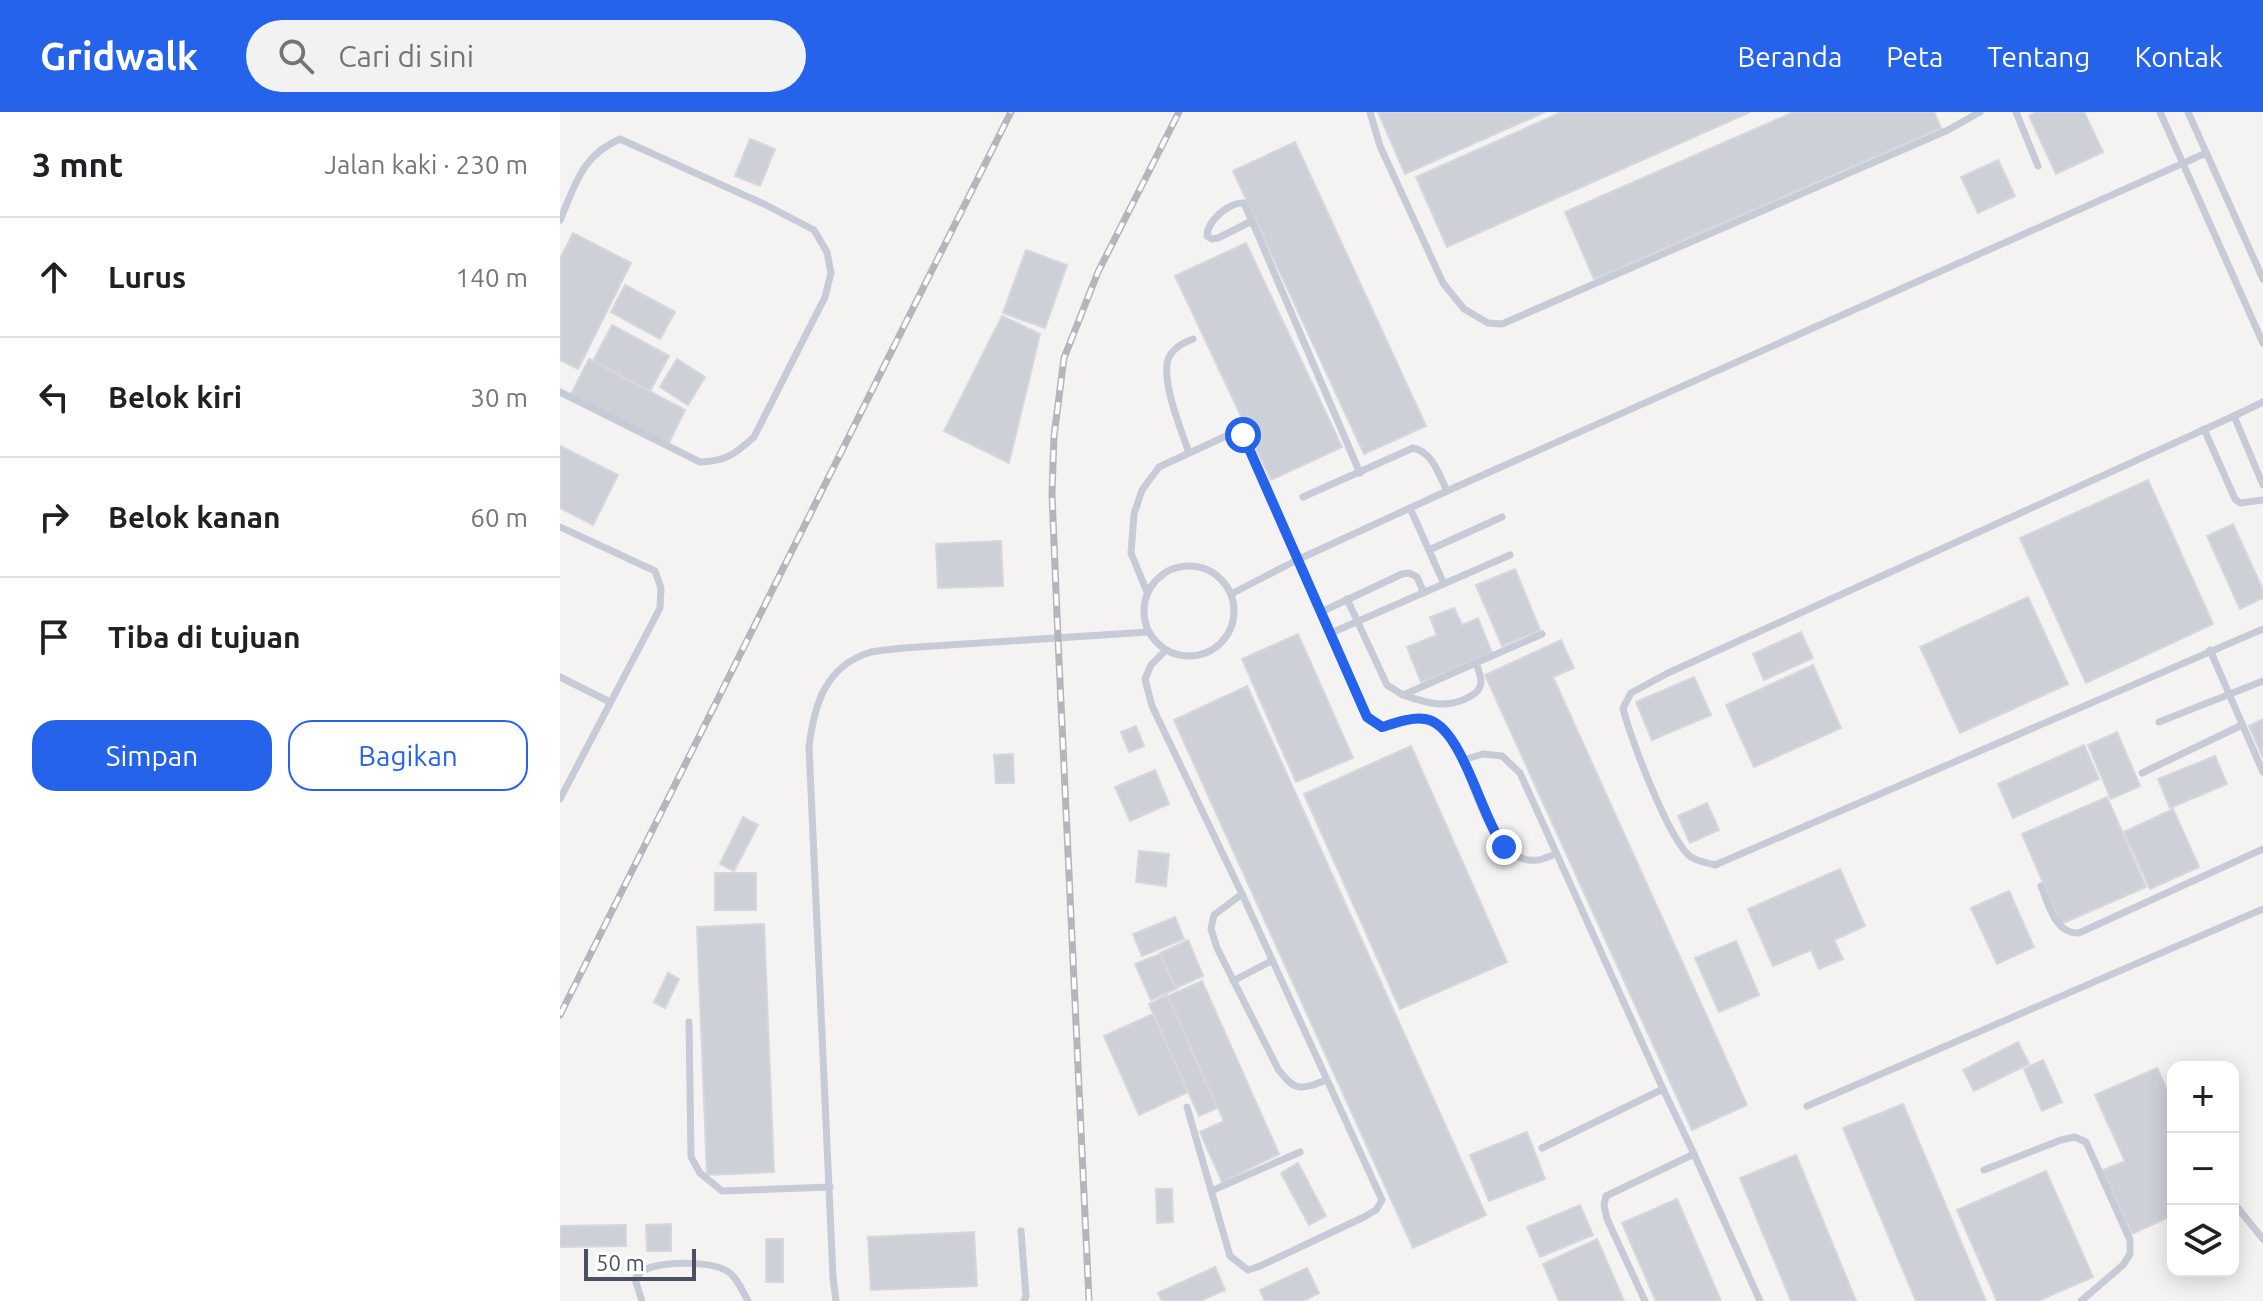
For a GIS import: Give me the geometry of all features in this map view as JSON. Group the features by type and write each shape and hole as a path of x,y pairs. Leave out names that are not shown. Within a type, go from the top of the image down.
{"lane":[{"path":"1370,112 1380,146 1443,283 1464,309 1488,323 1502,324 1948,130 1980,112"},
{"path":"2016,112 2038,166"},
{"path":"2160,112 2263,343"},
{"path":"2188,112 2263,279"},
{"path":"560,220 585,165 601,147 620,139 814,230 827,252 831,273 825,297 754,437 727,458 700,462 560,392"},
{"path":"1231,594 1447,491 2206,153"},
{"path":"1252,221 1218,238 1207,236 1210,223 1239,202 1244,203 1252,221 1360,473"},
{"path":"1189,453 1172,398 1167,366 1170,354 1193,339"},
{"path":"2263,402 1668,673 1631,693 1623,708 1629,735 1678,842 1692,858 1715,865 2263,629"},
{"path":"2234,416 2263,485"},
{"path":"2204,429 2235,499 2240,503 2263,500"},
{"path":"1147,592 1131,553 1134,514 1142,490 1159,467 1237,431 1243,435 1362,706 1373,723 1382,727 1424,719 1439,723 1463,760 1494,835 1504,847 1523,858 1536,860 1556,854"},
{"path":"1303,497 1413,448 1423,450 1432,461 1447,491"},
{"path":"1410,508 1444,584"},
{"path":"1429,550 1502,517"},
{"path":"560,527 655,571 661,588 660,608 560,799"},
{"path":"1331,633 1510,555"},
{"path":"1197,566 1211,571 1223,581 1231,594 1233,622 1228,635 1207,653 1179,655 1166,650 1148,632 1144,616 1147,592 1167,570 1197,566"},
{"path":"1321,612 1409,573 1417,577 1424,593"},
{"path":"1347,599 1387,685 1403,695 1431,704 1455,704 1482,687 1476,663"},
{"path":"836,1301 809,747 813,714 823,689 840,669 870,653 903,648 1148,632"},
{"path":"1403,695 1542,634"},
{"path":"1166,650 1151,665 1145,679 1152,706 1382,1200 1376,1210 1248,1270 1230,1256 1187,1107"},
{"path":"2210,650 2263,772"},
{"path":"560,677 610,702"},
{"path":"2159,722 2263,681"},
{"path":"2142,773 2242,725"},
{"path":"1463,760 1483,754 1502,756 1520,773 1760,1301"},
{"path":"2041,886 2061,929 2079,933 2263,849"},
{"path":"1242,894 1214,915 1211,929 1217,948 1278,1069 1289,1084 1304,1089 1326,1080"},
{"path":"1807,1106 2263,909"},
{"path":"1233,981 1271,961"},
{"path":"689,1022 691,1157 700,1173 722,1191 830,1187"},
{"path":"1542,1148 1663,1089"},
{"path":"1984,1170 2061,1140 2075,1137 2086,1142 2130,1240 2130,1254 2123,1265 2081,1301"},
{"path":"1211,1191 1300,1152"},
{"path":"1645,1301 1607,1219 1606,1196 1694,1154"},
{"path":"2235,1205 2263,1239"},
{"path":"1021,1231 1024,1301"},
{"path":"642,1301 635,1279 643,1270 695,1264 718,1265 733,1275 748,1301"}],"building":[{"path":"1378,112 1545,112 1405,174"},
{"path":"1562,112 1750,112 1447,247 1416,177"},
{"path":"1794,112 1934,112 1941,128 1594,279 1565,212"},
{"path":"2036,112 2084,112 2103,152 2056,174 2029,116"},
{"path":"750,139 775,149 760,186 735,176"},
{"path":"1295,142 1426,426 1364,454 1233,171"},
{"path":"1998,160 2015,196 1978,213 1961,177"},
{"path":"573,233 631,263 578,369 560,360 560,259"},
{"path":"1246,243 1342,447 1271,480 1175,276"},
{"path":"1026,250 1067,265 1045,328 1003,313"},
{"path":"625,285 675,312 660,339 611,312"},
{"path":"1002,316 1040,334 1009,463 944,431"},
{"path":"612,325 669,356 650,391 593,361"},
{"path":"589,359 685,410 668,445 571,394"},
{"path":"677,359 705,377 688,405 660,387"},
{"path":"560,446 618,475 593,525 560,508"},
{"path":"2148,480 2213,624 2086,683 2020,538"},
{"path":"2233,524 2263,590 2263,598 2240,609 2207,536"},
{"path":"1001,541 1003,586 938,588 936,544"},
{"path":"1515,569 1540,630 1502,646 1476,585"},
{"path":"2028,597 2068,684 1960,733 1920,647"},
{"path":"1454,608 1462,625 1478,618 1492,653 1421,682 1407,647 1437,635 1430,617"},
{"path":"1801,632 1813,658 1764,680 1753,654"},
{"path":"1298,634 1353,758 1296,782 1242,659"},
{"path":"1561,640 1574,668 1553,677 1747,1105 1692,1130 1485,675"},
{"path":"1813,665 1841,728 1754,767 1726,705"},
{"path":"1694,677 1711,715 1652,740 1636,702"},
{"path":"1247,686 1486,1215 1413,1248 1174,720"},
{"path":"2263,719 2263,758 2249,726"},
{"path":"1136,726 1144,746 1129,752 1121,732"},
{"path":"2117,732 2140,786 2111,799 2088,745"},
{"path":"2084,745 2099,779 2013,818 1998,784"},
{"path":"1411,746 1507,962 1400,1009 1304,794"},
{"path":"1013,754 1014,783 996,783 994,755"},
{"path":"2215,756 2227,784 2170,808 2158,779"},
{"path":"1155,770 1169,804 1130,821 1115,787"},
{"path":"2107,797 2146,887 2061,924 2022,834"},
{"path":"1707,803 1719,830 1690,843 1678,816"},
{"path":"2173,809 2199,867 2150,889 2124,832"},
{"path":"743,817 758,825 734,871 720,864"},
{"path":"1139,851 1169,854 1166,886 1136,882"},
{"path":"1840,869 1865,926 1834,940 1843,959 1819,969 1811,950 1773,966 1748,909"},
{"path":"715,873 756,873 756,910 715,910"},
{"path":"2009,891 2034,947 1997,964 1971,908"},
{"path":"1175,917 1184,939 1142,956 1133,934"},
{"path":"764,924 774,1172 707,1175 697,927"},
{"path":"1188,940 1203,976 1176,988 1160,953"},
{"path":"1736,941 1759,995 1719,1012 1695,958"},
{"path":"1160,954 1176,989 1151,1000 1135,964"},
{"path":"668,973 679,979 665,1008 654,1002"},
{"path":"1202,981 1279,1154 1222,1182 1200,1132 1224,1121 1168,996"},
{"path":"1167,995 1217,1108 1199,1116 1149,1004"},
{"path":"1153,1014 1188,1092 1139,1115 1104,1036"},
{"path":"2018,1042 2029,1064 1974,1091 1963,1070"},
{"path":"2043,1060 2062,1102 2042,1111 2024,1069"},
{"path":"2157,1068 2167,1090 2167,1218 2132,1234 2103,1170 2125,1161 2095,1095"},
{"path":"1903,1104 1986,1301 1916,1301 1843,1128"},
{"path":"1527,1132 1545,1179 1489,1201 1470,1155"},
{"path":"1796,1155 1856,1301 1791,1301 1740,1178"},
{"path":"1298,1163 1326,1216 1309,1225 1281,1173"},
{"path":"2046,1171 2093,1277 2038,1301 1997,1301 1957,1210"},
{"path":"1156,1189 1172,1189 1173,1222 1157,1223"},
{"path":"1677,1199 1721,1301 1656,1301 1622,1223"},
{"path":"1580,1205 1593,1235 1540,1257 1527,1227"},
{"path":"671,1224 671,1251 647,1251 646,1225"},
{"path":"626,1225 626,1246 560,1247 560,1226"},
{"path":"974,1232 977,1286 871,1290 868,1237"},
{"path":"766,1239 783,1239 783,1282 766,1282"},
{"path":"1597,1239 1624,1301 1559,1301 1543,1264"},
{"path":"1215,1267 1225,1290 1200,1301 1162,1301 1158,1293"},
{"path":"1307,1268 1319,1293 1303,1301 1265,1301 1260,1290"}],"railway":[{"path":"560,1015 1011,112"},
{"path":"1089,1301 1052,494 1054,436 1064,358 1098,272 1179,112"}],"route":[{"path":"1243,435 1367,717 1382,727 1409,720 1424,719 1439,723 1463,760 1494,835 1504,847"}]}
